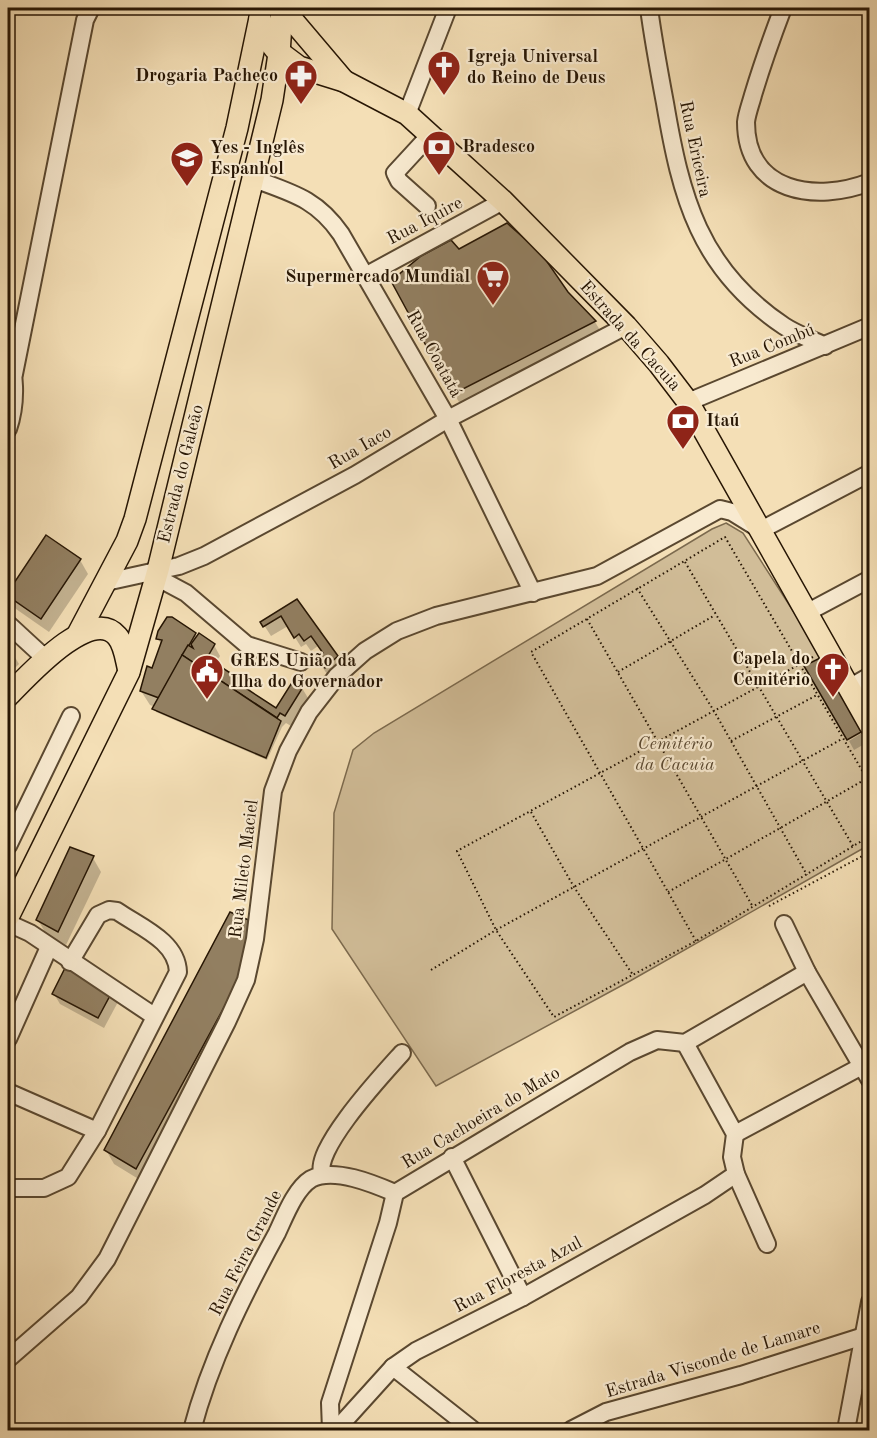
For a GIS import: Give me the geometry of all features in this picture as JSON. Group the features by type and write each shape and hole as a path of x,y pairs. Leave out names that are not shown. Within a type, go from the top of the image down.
{"main road":[{"name":"Estrada do Galeão","path":"8,917 129,672 159,567 254,179 272,100 284,8"},
{"name":"Estrada da Cacuia","path":"284,8 344,81"},
{"name":"Estrada do Galeão","path":"78,634 106,582 135,519 237,128 260,13"},
{"path":"260,13 265,36 279,54"},
{"name":"Estrada da Cacuia","path":"279,54 309,72 344,81 407,114 503,201 626,326 688,402 870,725"},
{"path":"237,128 263,134"},
{"path":"159,567 179,566"},
{"path":"8,696 46,659 78,634 99,627 117,636 129,672"}],"street":[{"path":"14,374 85,20 91,8"},
{"path":"407,114 448,8"},
{"name":"Rua Ericeira","path":"649,8 674,158 690,214 710,252 741,290 785,327 825,346"},
{"path":"783,8 765,53 746,120 749,144 758,164 774,181 791,190 824,191 866,184 870,166"},
{"path":"427,206 399,181 395,173 430,135"},
{"name":"Rua Coatatá","path":"254,179 302,196 331,219 367,274 448,419 533,592"},
{"name":"Rua Iquire","path":"367,274 503,201"},
{"name":"Rua Iaco","path":"179,566 204,556 356,475 448,419 626,326"},
{"name":"Rua Combú","path":"688,402 870,326"},
{"path":"8,344 14,374 14,411 8,429"},
{"path":"732,482 720,509 732,512 761,530 870,473"},
{"name":"Rua Mileto Maciel","path":"8,1359 80,1297 107,1259 227,1022 246,980 255,939 273,791 288,751 309,712 338,676 365,651 397,631 436,616 597,576 720,509"},
{"path":"106,582 159,567 247,645 301,662"},
{"path":"808,612 870,579"},
{"path":"8,624 46,659"},
{"path":"849,688 870,676"},
{"path":"8,846 71,716"},
{"path":"8,1188 44,1188 68,1177 97,1131 178,972 175,954 168,945 117,911 109,909 98,915 70,962"},
{"path":"8,923 30,933 70,962 154,1016"},
{"path":"735,1134 866,1073 807,972 784,924"},
{"path":"8,1039 49,947"},
{"path":"767,1244 736,1174 732,1157 735,1134 685,1043 807,972"},
{"name":"Rua Cachoeira do Mato","path":"331,1431 330,1403 388,1223 395,1193 630,1052 657,1041 685,1043"},
{"path":"395,1193 361,1181 323,1175 320,1169 321,1159 327,1147 366,1095 402,1053"},
{"path":"8,1092 97,1131"},
{"path":"452,1157 523,1297"},
{"name":"Rua Floresta Azul","path":"336,1431 393,1367 416,1351 523,1297 705,1195 736,1174"},
{"name":"Rua Feira Grande","path":"192,1431 206,1388 247,1289 295,1197 309,1180 323,1175"},
{"path":"846,1431 866,1335 870,1302"},
{"name":"Estrada Visconde de Lamare","path":"571,1431 606,1412 741,1375 866,1335"},
{"path":"393,1367 473,1431"}],"path":[{"path":"696,941 531,652 725,537 870,784"},
{"path":"684,561 853,846"},
{"path":"637,588 714,711 807,875"},
{"path":"618,672 715,615"},
{"path":"587,619 753,907"},
{"path":"828,648 457,851 496,930 554,1017 696,941 870,836"},
{"path":"730,741 817,695"},
{"path":"431,970 496,930 757,788 842,738"},
{"path":"668,892 866,779"},
{"path":"531,811 574,887 633,975"},
{"path":"770,906 870,852"}],"green space":[{"name":"Cemitério da Cacuia","path":"726,523 743,533 815,645 869,736 869,845 630,981 436,1086 332,929 334,813 353,750 374,733 712,529"}],"building":[{"name":"Supermercado Mundial","path":"507,223 541,253 568,292 596,321 461,390 449,388 391,281 421,256 451,240 459,249"},
{"path":"46,535 81,559 41,619 8,596 8,592"},
{"path":"297,599 338,656 325,668 315,658 323,653 311,636 304,641 299,634 294,638 281,616 263,627 260,622"},
{"path":"167,617 172,617 196,633 159,698 140,691 147,666 152,668 162,640 156,639 158,631"},
{"path":"199,633 215,644 207,658 249,685 247,689 276,708 291,684 295,687 297,683 303,687 285,716 280,713 277,718 182,655 188,645 193,648 191,644"},
{"path":"182,655 281,721 266,758 152,709"},
{"name":"Capela do Cemitério","path":"820,658 863,731 847,740 804,666"},
{"path":"70,847 94,856 58,932 36,920"},
{"path":"230,912 251,921 246,967 136,1169 104,1150"},
{"path":"66,966 113,990 98,1018 52,994"}],"place":[{"name":"Igreja Universal do Reino de Deus","path":"444,96"},
{"name":"Drogaria Pacheco","path":"301,105"},
{"name":"Bradesco","path":"439,176"},
{"name":"Yes - Inglês Espanhol","path":"187,187"},
{"name":"Supermercado Mundial","path":"493,306"},
{"name":"Itaú","path":"683,450"},
{"name":"Capela do Cemitério","path":"833,698"},
{"name":"GRES União da Ilha do Governador","path":"207,700"}]}
